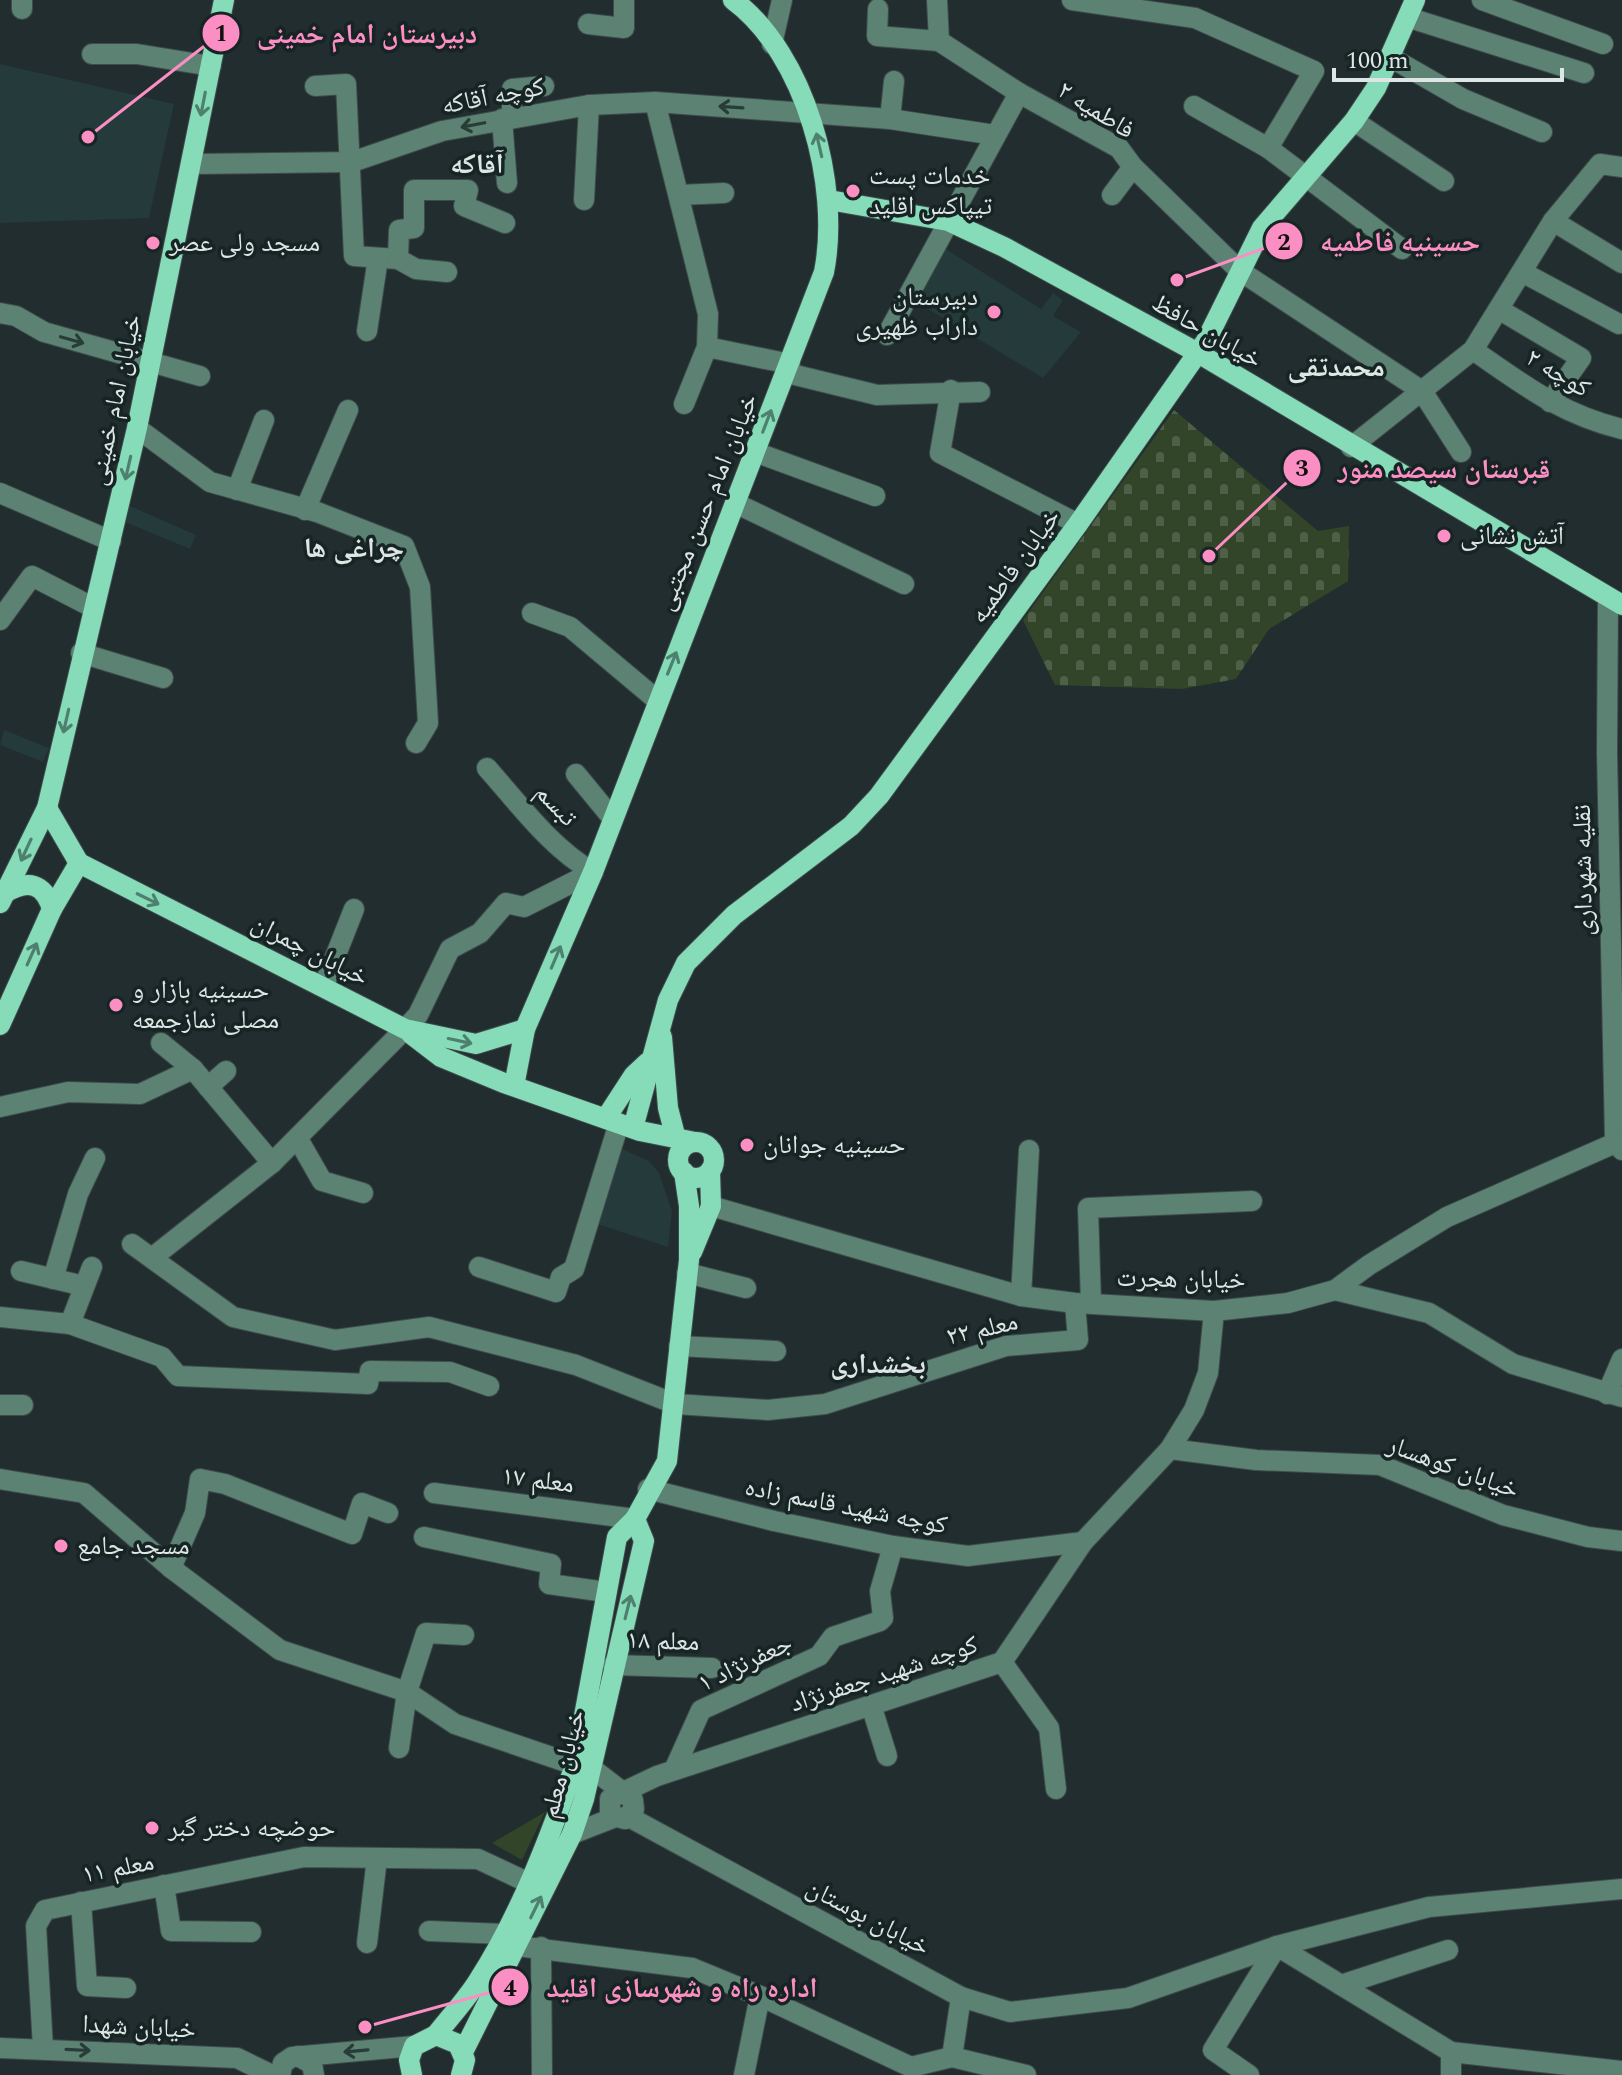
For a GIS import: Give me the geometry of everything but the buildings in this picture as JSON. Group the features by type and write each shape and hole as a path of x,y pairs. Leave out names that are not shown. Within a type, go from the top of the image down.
{"main road":[{"name":"خیابان امام خمینی","path":"3,898 47,808 81,653 137,428 224,0"},
{"name":"خیابان امام حسن مجتبی","path":"514,1086 525,1029 593,872 824,272 829,247 829,200 809,112 772,44 733,0"},
{"name":"خیابان فاطمیه","path":"624,1125 662,1029 668,1000 686,963 734,915 869,809 1078,524 1198,353 1262,228 1354,121 1390,57 1412,9"},
{"name":"خیابان حافظ","path":"829,200 948,221 1004,247 1198,353 1615,602"},
{"path":"0,1025 52,909 79,863 47,808"},
{"name":"خیابان چمران","path":"79,863 324,985 405,1029 476,1044 525,1029"},
{"path":"3,898 21,884 31,884 47,894 52,909"},
{"path":"405,1029 441,1057 514,1086 624,1125 695,1142 710,1149 714,1160 710,1171 700,1177 682,1170 624,1125"},
{"path":"662,1029 668,1108 675,1135"},
{"path":"624,1125 634,1075 651,1059"},
{"path":"682,1170 681,1151 695,1142"},
{"name":"خیابان معلم","path":"463,2068 511,1940 527,1882 585,1768 606,1592 617,1537 635,1519 648,1489 667,1461 688,1266 689,1206 682,1170"},
{"name":"خیابان معلم","path":"688,1266 711,1206 710,1171"},
{"path":"689,1206 711,1206"},
{"name":"خیابان معلم","path":"436,2035 511,1940 572,1834 585,1768 644,1541 635,1519"},
{"path":"412,2075 409,2060 414,2046 420,2040 436,2035 452,2039 463,2068"}],"street":[{"path":"588,24 624,28 624,0"},
{"path":"772,44 782,0"},
{"path":"878,9 877,36 939,41 937,0"},
{"path":"1072,0 1142,5 1195,18 1314,71 1268,148"},
{"path":"1482,0 1603,44"},
{"path":"1412,9 1584,73"},
{"name":"فاطمیه ۲","path":"939,41 1019,93 1119,148 1133,167 1240,271 1422,391"},
{"path":"92,54 137,54 211,66"},
{"path":"1390,57 1463,99 1542,132"},
{"path":"890,119 894,81"},
{"path":"315,86 346,84 354,256 388,258 416,269 447,272"},
{"path":"507,183 507,118 512,89 544,86"},
{"path":"887,335 1019,93"},
{"path":"655,102 708,314 707,347 684,404"},
{"name":"کوچه آقاکه","path":"191,164 352,162 442,131 507,118 589,105 655,102 890,119 995,135"},
{"path":"584,200 589,105"},
{"path":"1194,106 1268,148 1402,249"},
{"path":"1354,121 1444,181"},
{"path":"1351,447 1473,350 1553,221 1600,164 1622,167"},
{"path":"1112,195 1133,167"},
{"path":"367,331 399,230 414,228 414,190 468,190 464,206 505,223"},
{"path":"679,195 724,193"},
{"path":"1553,221 1622,263"},
{"path":"1522,272 1619,324"},
{"path":"1500,310 1581,358 1550,402"},
{"path":"0,313 16,316 44,332 200,376"},
{"path":"707,347 877,395 951,390 980,392"},
{"name":"کوچه ۲","path":"1473,350 1550,402 1583,419 1622,429"},
{"path":"951,390 940,453 1078,524"},
{"path":"1422,391 1461,452"},
{"path":"305,510 348,410"},
{"path":"237,490 264,420"},
{"path":"137,428 210,482 305,510 404,546 420,587 428,723 416,743"},
{"path":"755,452 875,496"},
{"path":"0,493 111,541"},
{"path":"735,503 904,584"},
{"path":"0,620 32,576 92,607"},
{"name":"نقلیه شهرداری","path":"1615,602 1614,759 1608,826 1620,1144"},
{"path":"532,613 570,627 657,700"},
{"path":"81,653 163,678"},
{"name":"تبسم","path":"487,768 543,830 577,863 593,872"},
{"path":"576,774 613,819"},
{"path":"1608,826 1622,842"},
{"path":"153,1257 272,1163 405,1029 418,1015 450,949 480,933 506,903 524,907 593,872"},
{"path":"324,985 354,909"},
{"path":"161,1043 193,1069 272,1163"},
{"path":"0,1107 68,1092 140,1094 193,1069"},
{"path":"208,1087 226,1071"},
{"path":"479,1267 556,1292 561,1277 574,1269 624,1125"},
{"path":"298,1139 322,1181 363,1193"},
{"name":"خیابان هجرت","path":"711,1206 1021,1296 1214,1311 1288,1303 1335,1290 1447,1217 1620,1144"},
{"path":"1021,1296 1029,1150"},
{"path":"53,1279 78,1194 95,1158"},
{"path":"1083,1303 1088,1208 1252,1201"},
{"path":"132,1244 233,1317 335,1340 429,1327 576,1365 675,1404"},
{"path":"688,1266 746,1288"},
{"path":"21,1271 53,1279 88,1276 70,1324"},
{"path":"1335,1290 1429,1313 1513,1364 1615,1396 1622,1359"},
{"name":"معلم ۲۲","path":"675,1404 768,1410 825,1404 1006,1346 1078,1340 1083,1303"},
{"name":"کوچه شهید جعفرنژاد","path":"624,1808 666,1773 1002,1662 1083,1542 1170,1449 1194,1410 1208,1373 1214,1311"},
{"path":"0,1317 70,1324 162,1357 178,1376 368,1384 370,1371 450,1372 489,1386"},
{"path":"679,1346 776,1351"},
{"path":"0,1405 23,1405"},
{"name":"خیابان کوهسار","path":"1170,1449 1256,1460 1380,1465 1503,1515 1588,1537 1622,1541"},
{"path":"0,1479 84,1493 171,1568 280,1650 407,1692 455,1724 585,1768"},
{"path":"171,1568 195,1513 200,1479 225,1484 352,1534 362,1503 388,1513"},
{"name":"کوچه شهید قاسم زاده","path":"648,1489 893,1546 968,1556 1083,1542"},
{"name":"معلم ۱۷","path":"434,1493 635,1519"},
{"path":"424,1537 551,1564 549,1584 606,1592"},
{"name":"جعفرنژاد ۱","path":"666,1773 701,1710 819,1656 833,1637 880,1621 883,1618 880,1591 893,1546"},
{"path":"399,1748 407,1692 426,1633 464,1635"},
{"path":"1002,1662 1049,1728 1056,1789"},
{"name":"معلم ۱۸","path":"613,1665 712,1668"},
{"path":"871,1705 887,1756"},
{"name":"خیابان بوستان","path":"585,1768 624,1808 961,1997 1010,2012 1128,1998 1277,1946 1429,1907 1622,1889"},
{"path":"572,1834 624,1808"},
{"name":"معلم ۱۱","path":"43,2048 36,1926 45,1910 304,1857 478,1859 527,1882"},
{"path":"367,1943 377,1858"},
{"path":"164,1885 171,1931 251,1932"},
{"path":"81,1902 87,1986 126,1988"},
{"path":"429,1931 511,1940 692,1968 760,1996 911,2071 952,2057 1026,2075"},
{"path":"1249,2075 1213,2050 1277,1946 1451,2052 1528,2068 1622,2071"},
{"path":"541,1947 542,2075"},
{"path":"1341,1985 1448,1950"},
{"path":"744,2075 760,1996"},
{"path":"952,2057 961,1997"},
{"path":"280,2075 287,2059 298,2056 414,2046"},
{"name":"خیابان شهدا","path":"0,2048 237,2058 272,2075"},
{"path":"1451,2052 1451,2075"},
{"path":"298,2056 312,2064 314,2075"}],"shaded area":[{"path":"0,64 174,104 149,218 0,223"},
{"name":"دبیرستان داراب ظهیری","path":"944,248 1041,309 1053,293 1063,300 1053,316 1081,332 1043,378 913,300"},
{"path":"128,505 196,535 190,549 125,522"},
{"path":"4,730 49,748 43,762 0,745"},
{"path":"620,1148 649,1161 659,1173 672,1211 668,1247 594,1223"}],"green space":[{"path":"1174,410 1318,531 1349,526 1348,581 1269,629 1236,679 1182,689 1055,685 1023,620"},
{"path":"545,1812 522,1860 492,1843"}],"place":[{"name":"دبیرستان امام خمینی","path":"88,137"},
{"name":"خدمات پست تیپاکس اقلید","path":"853,191"},
{"name":"مسجد ولی عصر","path":"153,243"},
{"name":"حسینیه فاطمیه","path":"1177,280"},
{"name":"دبیرستان داراب ظهیری","path":"994,312"},
{"name":"آتش نشانی","path":"1444,536"},
{"name":"قبرستان سیصد منور","path":"1209,556"},
{"name":"حسینیه بازار و مصلی نمازجمعه","path":"116,1005"},
{"name":"حسینیه جوانان","path":"747,1145"},
{"name":"مسجد جامع","path":"61,1546"},
{"name":"حوضچه دختر گبر","path":"152,1828"},
{"name":"اداره راه و شهرسازی اقلید","path":"365,2027"}],"district":[{"name":"آقاکه","path":"477,164"},
{"name":"محمدتقی","path":"1336,367"},
{"name":"چراغی ها","path":"354,548"},
{"name":"بخشداری","path":"878,1364"}]}
